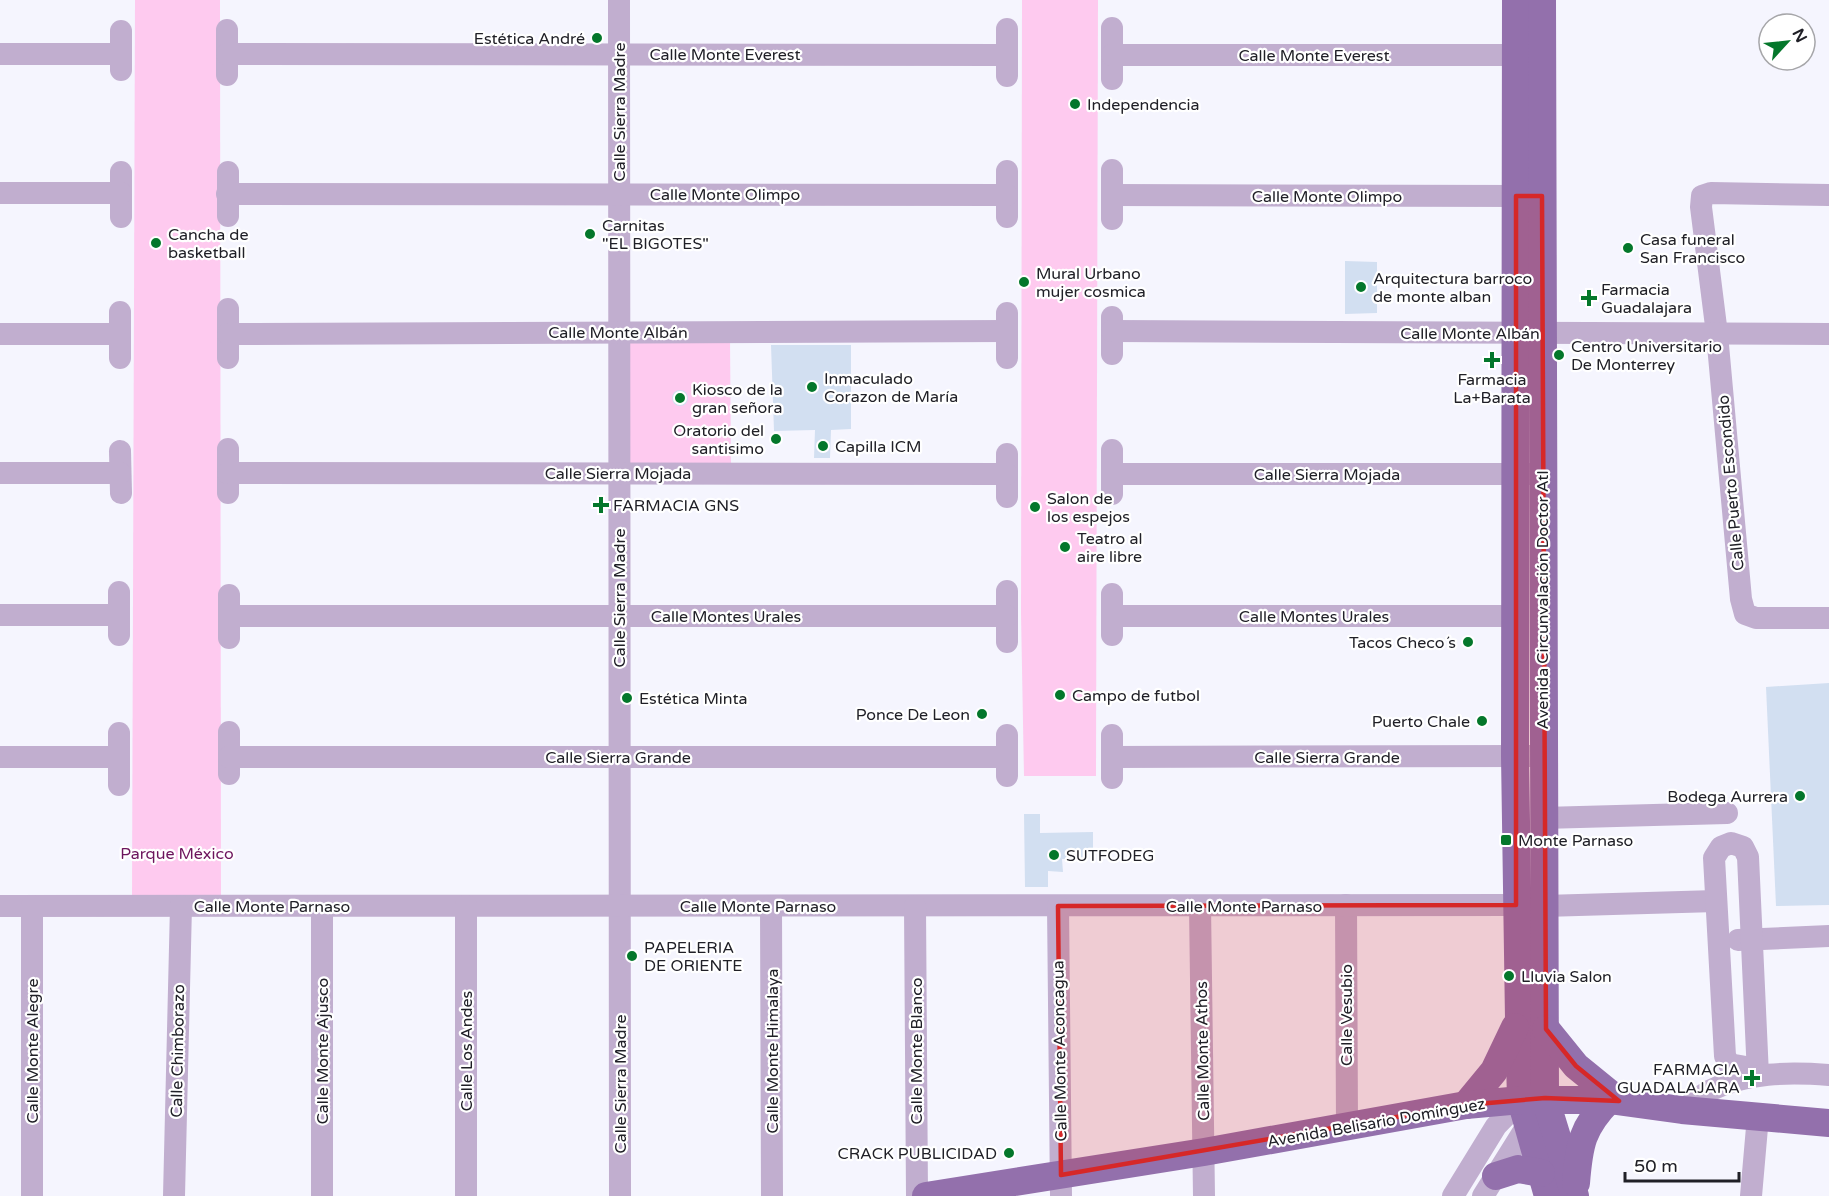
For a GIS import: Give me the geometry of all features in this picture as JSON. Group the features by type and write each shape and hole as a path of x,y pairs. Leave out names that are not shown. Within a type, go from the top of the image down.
{"main road":[{"name":"Avenida Circunvalación Doctor Atl","path":"1516,0 1516,55 1529,196"},
{"name":"Avenida Circunvalación Doctor Atl","path":"1542,0 1529,196 1529,756 1530,905 1546,1029 1531,1108 1560,1190"},
{"name":"Avenida Circunvalación Doctor Atl","path":"1529,474 1515,616 1529,756 1543,818 1530,905 1519,1019 1531,1108 1560,1190"},
{"path":"1466,1105 1494,1071 1519,1019"},
{"path":"1494,1187 1518,1168 1560,1190 1584,1131 1594,1115 1614,1101 1576,1066 1546,1029"},
{"name":"Avenida Belisario Domínguez","path":"926,1196 1061,1185 1204,1152 1466,1105 1531,1108 1614,1101 1682,1110 1829,1123"}],"street":[{"name":"Calle Sierra Madre","path":"619,0 620,1196"},
{"path":"1112,28 1112,79"},
{"name":"Calle Monte Everest","path":"227,30 227,65 619,54 1007,65 1007,29"},
{"path":"0,54 121,52"},
{"name":"Calle Monte Everest","path":"1112,55 1516,55"},
{"path":"1112,170 1112,219"},
{"name":"Calle Monte Olimpo","path":"228,216 228,183 1007,206 1007,171"},
{"path":"0,193 121,183 121,216"},
{"name":"Calle Puerto Escondido","path":"1829,195 1711,193 1702,196 1701,207 1717,334 1741,599 1745,614 1756,618 1829,618"},
{"name":"Calle Monte Olimpo","path":"1112,195 1529,196"},
{"path":"228,309 228,358"},
{"name":"Calle Monte Albán","path":"228,333 619,332 1007,322 1007,358"},
{"path":"0,334 120,323 120,358"},
{"name":"Calle Monte Albán","path":"1112,354 1112,323 1529,334 1829,334"},
{"name":"Calle Sierra Mojada","path":"228,449 228,483 1007,464 1007,497"},
{"name":"Calle Sierra Mojada","path":"1112,450 1112,484 1529,474"},
{"path":"0,473 120,472"},
{"path":"1007,591 1007,642"},
{"path":"0,615 119,625 119,592"},
{"name":"Calle Montes Urales","path":"229,638 229,605 620,616 1007,616"},
{"name":"Calle Montes Urales","path":"1112,615 1515,616"},
{"name":"Calle Sierra Grande","path":"229,732 229,766 620,757 1007,756"},
{"path":"119,733 119,785"},
{"name":"Calle Sierra Grande","path":"1112,757 1529,756"},
{"path":"0,757 119,757"},
{"path":"1543,818 1727,813"},
{"path":"1758,1072 1748,857 1743,847 1731,843 1721,847 1714,858 1725,1056 1730,1064 1758,1072 1829,1075"},
{"name":"Calle Monte Parnaso","path":"0,906 1200,906 1530,905 1716,901"},
{"name":"Calle Vesubio","path":"1346,905 1347,1125"},
{"name":"Calle Monte Alegre","path":"32,906 32,1196"},
{"name":"Calle Chimborazo","path":"174,1196 181,906"},
{"name":"Calle Monte Ajusco","path":"322,906 322,1196"},
{"name":"Calle Los Andes","path":"466,906 466,1196"},
{"name":"Calle Monte Himalaya","path":"771,906 772,1196"},
{"name":"Calle Monte Blanco","path":"915,906 916,1196"},
{"name":"Calle Monte Aconcagua","path":"1058,906 1061,1185"},
{"name":"Calle Monte Athos","path":"1200,906 1204,1196"},
{"path":"1719,942 1829,936"},
{"path":"1682,1110 1709,1091 1758,1072"},
{"path":"1494,1187 1531,1108"},
{"path":"1453,1196 1496,1126 1531,1108"},
{"path":"1751,1196 1758,1116"}],"highlighted area":[{"path":"1516,196 1542,196 1546,1029 1576,1066 1619,1101 1545,1098 1466,1105 1061,1175 1058,906 1516,905"}],"green space":[{"name":"Parque México","path":"135,0 220,0 221,898 132,897"},
{"path":"1022,0 1098,0 1096,776 1024,776 1021,614"},
{"path":"730,339 731,465 628,464 628,342"}],"building":[{"name":"Arquitectura barroco de monte alban","path":"1345,261 1377,262 1377,313 1345,314"},
{"name":"Inmaculado Corazon de María","path":"771,345 851,345 851,429 831,430 830,458 814,458 815,430 774,431"},
{"name":"Kiosco de la gran señora","path":"677,390 683,390 688,398 686,404 677,406 672,401 672,395"},
{"name":"Bodega Aurrera","path":"1829,683 1829,905 1776,906 1766,687"},
{"name":"SUTFODEG","path":"1024,814 1040,814 1040,833 1093,832 1093,850 1083,850 1083,859 1062,859 1063,872 1048,871 1048,887 1025,887"}],"place":[{"name":"Estética André","path":"597,38"},
{"name":"Independencia","path":"1075,104"},
{"name":"Carnitas \"EL BIGOTES\"","path":"590,234"},
{"name":"Cancha de basketball","path":"156,243"},
{"name":"Casa funeral San Francisco","path":"1628,248"},
{"name":"Mural Urbano mujer cosmica","path":"1024,282"},
{"name":"Arquitectura barroco de monte alban","path":"1361,287"},
{"name":"Farmacia Guadalajara","path":"1589,298"},
{"name":"Centro Universitario De Monterrey","path":"1559,355"},
{"name":"Farmacia La+Barata","path":"1492,360"},
{"name":"Inmaculado Corazon de María","path":"812,387"},
{"name":"Kiosco de la gran señora","path":"680,398"},
{"name":"Oratorio del santisimo","path":"776,439"},
{"name":"Capilla ICM","path":"823,446"},
{"name":"FARMACIA GNS","path":"601,505"},
{"name":"Salon de los espejos","path":"1035,507"},
{"name":"Teatro al aire libre","path":"1065,547"},
{"name":"Tacos Checo´s","path":"1468,642"},
{"name":"Campo de futbol","path":"1060,695"},
{"name":"Estética Minta","path":"627,698"},
{"name":"Ponce De Leon","path":"982,714"},
{"name":"Puerto Chale","path":"1482,721"},
{"name":"Bodega Aurrera","path":"1800,796"},
{"name":"Monte Parnaso","path":"1506,840"},
{"name":"SUTFODEG","path":"1054,855"},
{"name":"PAPELERIA DE ORIENTE","path":"632,956"},
{"name":"Lluvia Salon","path":"1509,976"},
{"name":"FARMACIA GUADALAJARA","path":"1752,1078"},
{"name":"CRACK PUBLICIDAD","path":"1009,1153"}]}
